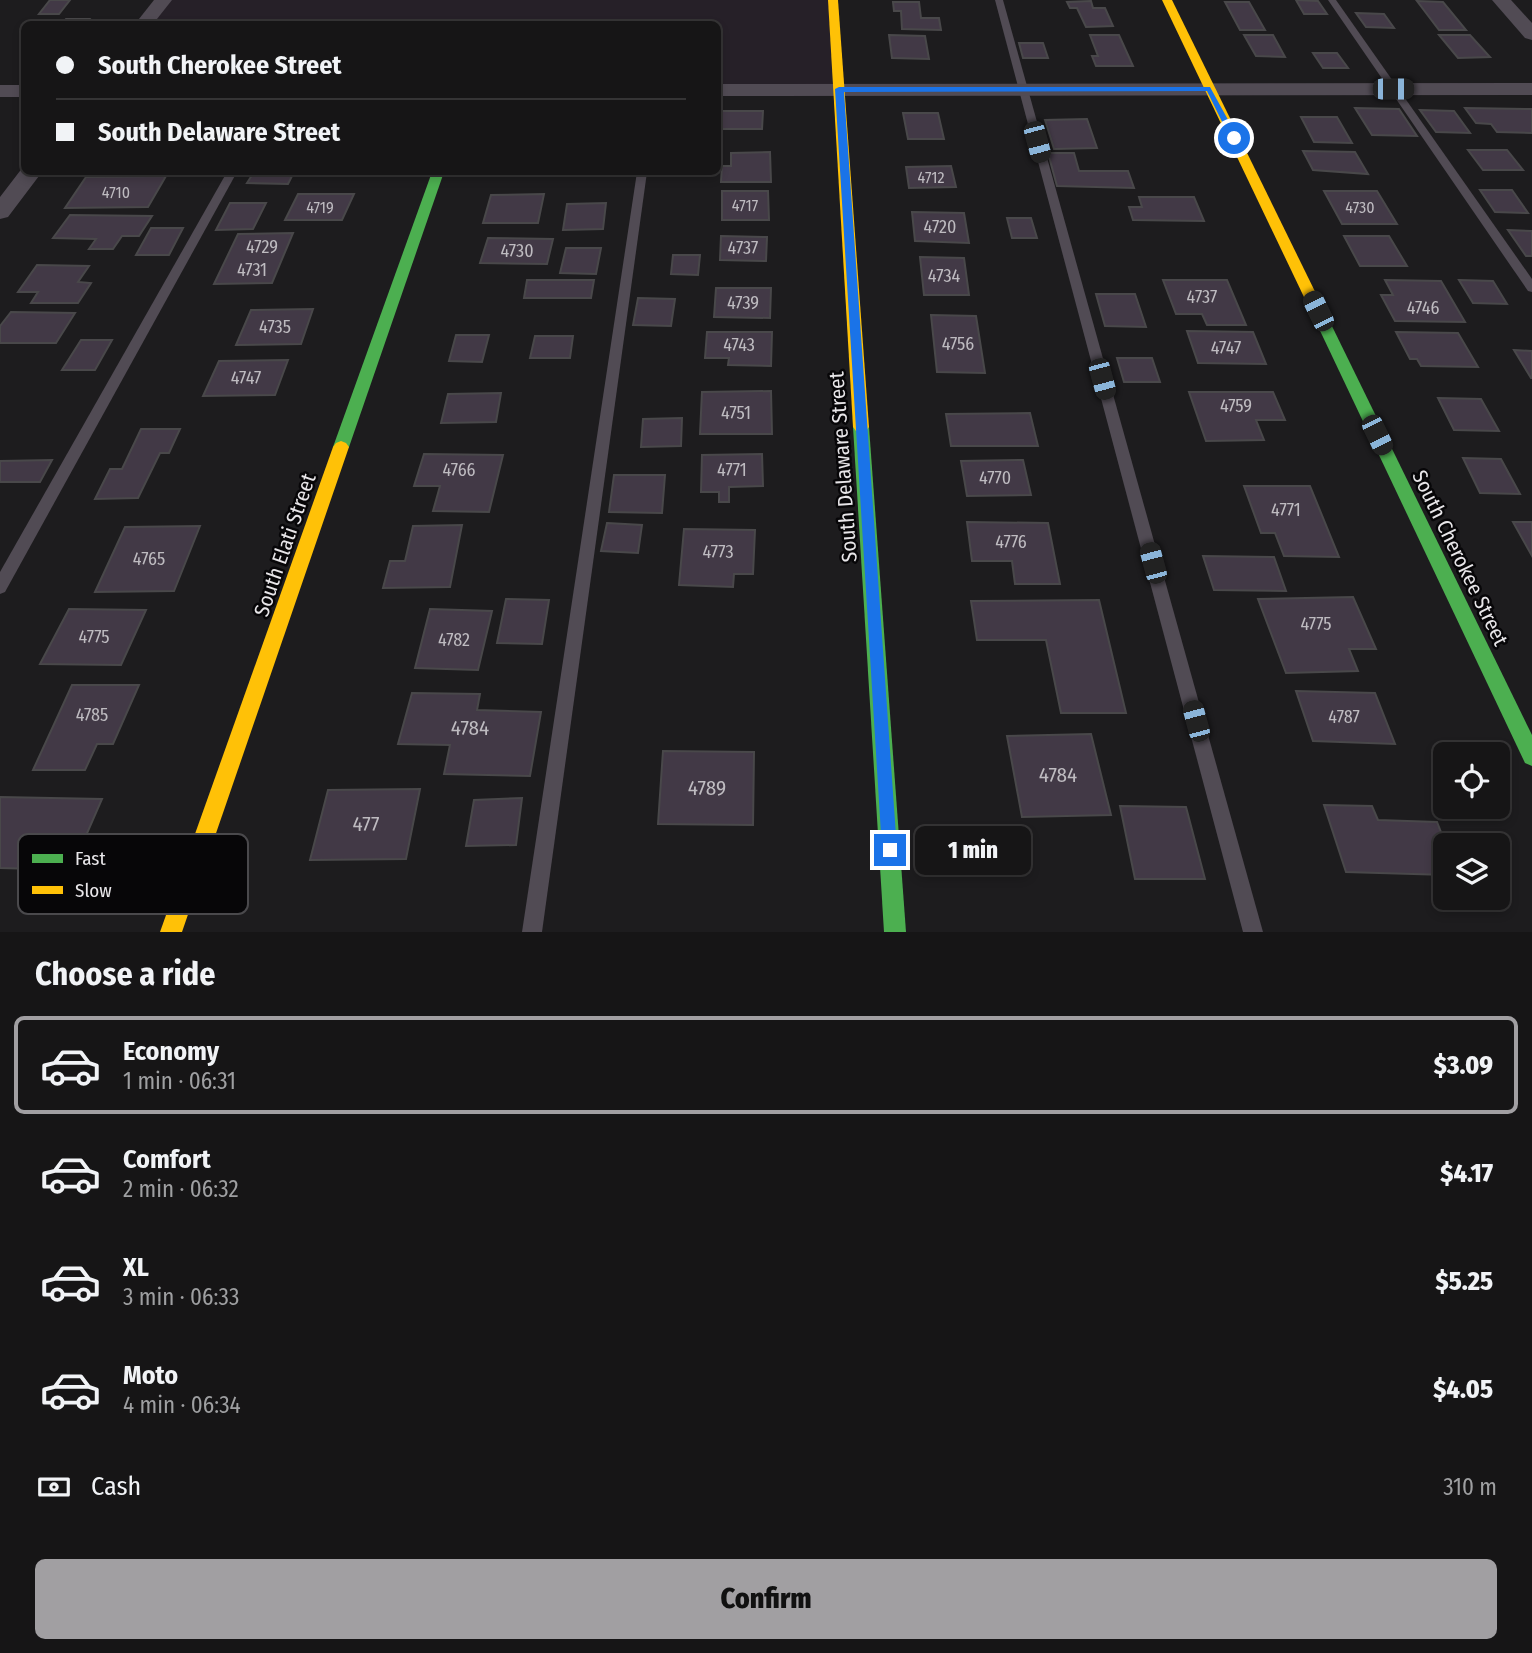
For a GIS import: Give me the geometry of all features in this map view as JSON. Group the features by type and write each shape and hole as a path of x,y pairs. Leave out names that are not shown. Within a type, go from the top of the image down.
{"street":[{"path":"146,21 163,0"},
{"name":"South Delaware Street","path":"834,0 895,932"},
{"name":"South Cherokee Street","path":"1167,0 1532,756"},
{"path":"1501,0 1532,34"},
{"path":"721,90 1532,89"},
{"path":"0,91 21,91"},
{"path":"0,212 29,175"},
{"name":"South Elati Street","path":"205,834 437,175"},
{"name":"South Elati Street","path":"171,932 177,914"}],"lane":[{"path":"999,0 1253,932"},
{"path":"1332,0 1532,288"},
{"path":"0,587 230,175"},
{"path":"532,932 642,175"}],"shaded area":[{"path":"163,0 833,0 840,89 721,90 721,21 146,21"}],"building":[{"path":"50,0 70,0 59,14 39,14"},
{"path":"1296,0 1318,1 1327,14 1304,14"},
{"path":"1091,1 1093,8 1105,8 1113,26 1086,27 1077,8 1070,8 1067,2"},
{"path":"1417,1 1443,2 1466,30 1439,30"},
{"path":"893,2 919,2 921,18 939,18 941,30 902,29 901,11 894,11"},
{"path":"1225,2 1249,2 1265,30 1240,30"},
{"path":"1356,13 1384,14 1394,28 1366,27"},
{"path":"66,19 89,19 87,21 64,21"},
{"path":"889,35 925,36 929,59 892,58"},
{"path":"1090,35 1119,35 1133,66 1096,66 1092,56 1098,56"},
{"path":"1244,35 1273,35 1285,57 1256,56"},
{"path":"1439,35 1470,35 1490,57 1458,58"},
{"path":"1019,43 1043,43 1048,58 1023,58"},
{"path":"1313,53 1337,53 1348,68 1323,68"},
{"path":"1355,108 1399,109 1417,136 1372,135"},
{"path":"1465,108 1532,109 1532,133 1497,132 1491,124 1476,123"},
{"path":"1420,110 1454,111 1470,133 1436,132"},
{"path":"721,111 763,111 762,129 721,129"},
{"path":"903,113 938,113 944,139 908,139"},
{"path":"1301,117 1337,117 1352,143 1314,142"},
{"path":"1087,119 1097,148 1054,149 1045,120"},
{"path":"1468,150 1507,150 1523,170 1483,170"},
{"path":"1303,151 1355,152 1368,174 1313,170"},
{"path":"770,152 771,182 721,182 722,166 731,166 731,153"},
{"path":"1048,153 1074,153 1079,171 1128,171 1134,188 1057,186"},
{"path":"951,166 956,187 909,188 906,167"},
{"path":"252,175 292,175 288,184 247,183"},
{"path":"166,176 148,207 65,208 86,177"},
{"path":"1480,190 1512,190 1528,213 1495,212"},
{"path":"722,191 768,191 769,220 722,220"},
{"path":"1324,191 1377,191 1397,224 1342,224"},
{"path":"298,194 354,194 342,220 285,220"},
{"path":"544,194 538,223 483,223 491,195"},
{"path":"1139,197 1194,197 1204,221 1133,220 1129,207 1142,207"},
{"path":"230,203 266,203 253,229 216,230"},
{"path":"606,203 603,229 563,230 567,204"},
{"path":"912,212 964,213 969,243 915,241"},
{"path":"70,215 152,216 139,236 122,236 113,249 89,249 96,239 53,238"},
{"path":"1007,218 1031,218 1037,238 1012,238"},
{"path":"151,228 183,228 169,255 136,255"},
{"path":"1508,230 1532,231 1532,256 1526,256"},
{"path":"293,233 272,283 214,284 238,234"},
{"path":"721,236 767,237 766,261 720,260"},
{"path":"1344,236 1389,236 1407,266 1360,266"},
{"path":"488,238 553,239 547,264 480,263"},
{"path":"566,248 601,248 596,274 560,273"},
{"path":"673,255 700,255 698,275 671,274"},
{"path":"920,257 964,258 969,295 924,295"},
{"path":"37,265 89,266 78,282 91,283 78,303 31,303 38,292 18,292"},
{"path":"527,280 594,280 591,298 524,298"},
{"path":"1163,280 1227,280 1246,325 1207,325 1202,314 1176,314"},
{"path":"1385,280 1441,281 1465,322 1395,321 1381,295 1393,295"},
{"path":"1459,280 1493,281 1507,304 1473,303"},
{"path":"716,288 771,288 770,318 714,317"},
{"path":"1096,294 1135,294 1146,327 1105,326"},
{"path":"638,298 675,299 671,326 633,325"},
{"path":"313,309 301,344 236,345 251,310"},
{"path":"11,312 75,313 56,343 0,343 0,326"},
{"path":"931,315 976,316 985,373 937,372"},
{"path":"1187,331 1253,332 1266,364 1198,363"},
{"path":"707,332 772,332 771,366 728,365 729,358 705,358"},
{"path":"1396,332 1458,333 1478,367 1421,366 1417,359 1410,359"},
{"path":"456,335 489,335 482,362 449,361"},
{"path":"535,336 573,336 570,358 530,358"},
{"path":"81,340 112,340 95,370 62,370"},
{"path":"1514,350 1532,351 1532,378 1531,378"},
{"path":"1117,358 1152,358 1160,382 1124,382"},
{"path":"288,360 275,395 203,396 219,361"},
{"path":"771,391 772,434 700,434 702,392"},
{"path":"1189,392 1273,392 1285,420 1256,420 1264,440 1206,441"},
{"path":"501,393 496,422 441,423 448,394"},
{"path":"1438,398 1481,399 1499,431 1454,430"},
{"path":"1030,413 1038,446 951,446 946,414"},
{"path":"682,418 681,446 641,447 643,419"},
{"path":"141,429 180,429 169,453 160,453 138,498 95,499 110,469 122,469"},
{"path":"424,454 503,455 489,512 433,511 440,486 414,486"},
{"path":"762,454 763,486 729,487 729,502 719,502 719,492 701,492 702,455"},
{"path":"1463,458 1501,459 1520,494 1480,493"},
{"path":"52,460 40,482 0,482 0,461"},
{"path":"1023,460 1031,495 967,496 961,461"},
{"path":"614,475 665,475 662,513 609,512"},
{"path":"1244,486 1310,486 1339,557 1284,556 1275,533 1261,533"},
{"path":"967,522 1048,523 1060,584 1015,584 1012,561 972,561"},
{"path":"1513,522 1532,522 1532,556"},
{"path":"607,523 642,525 638,553 601,551"},
{"path":"462,525 450,587 383,588 390,561 405,561 413,526"},
{"path":"200,526 174,591 95,592 125,527"},
{"path":"684,529 755,530 753,574 734,574 733,587 679,585"},
{"path":"1203,556 1274,557 1286,591 1214,590"},
{"path":"1353,597 1376,649 1349,649 1358,671 1286,673 1258,599"},
{"path":"506,599 549,600 542,644 497,643"},
{"path":"1099,600 1126,713 1061,713 1046,640 977,640 971,601"},
{"path":"69,609 146,610 121,665 40,664"},
{"path":"430,609 492,611 478,670 415,668"},
{"path":"72,685 139,685 113,744 97,744 85,770 33,770"},
{"path":"1296,691 1375,693 1395,744 1313,741"},
{"path":"412,693 480,694 477,710 541,712 530,776 444,774 450,745 398,744"},
{"path":"1091,734 1111,815 1022,817 1007,736"},
{"path":"663,751 754,752 753,825 658,824"},
{"path":"420,789 406,859 310,860 328,790"},
{"path":"0,797 102,799 87,834 18,834 18,869 0,868"},
{"path":"522,798 516,845 466,846 474,800"},
{"path":"1324,805 1372,806 1378,820 1437,822 1441,833 1433,833 1433,875 1346,872"},
{"path":"1120,806 1186,807 1205,879 1135,879"}],"traffic: fast":[{"path":"341,447 437,175"},
{"path":"1321,318 1532,756"},
{"path":"861,427 895,932"}],"traffic: slow":[{"path":"833,0 861,427"},
{"path":"1167,0 1321,318"},
{"path":"205,834 341,447"},
{"path":"171,932 177,914"}],"route":[{"path":"890,850 839,89 1210,89 1234,138"}]}
